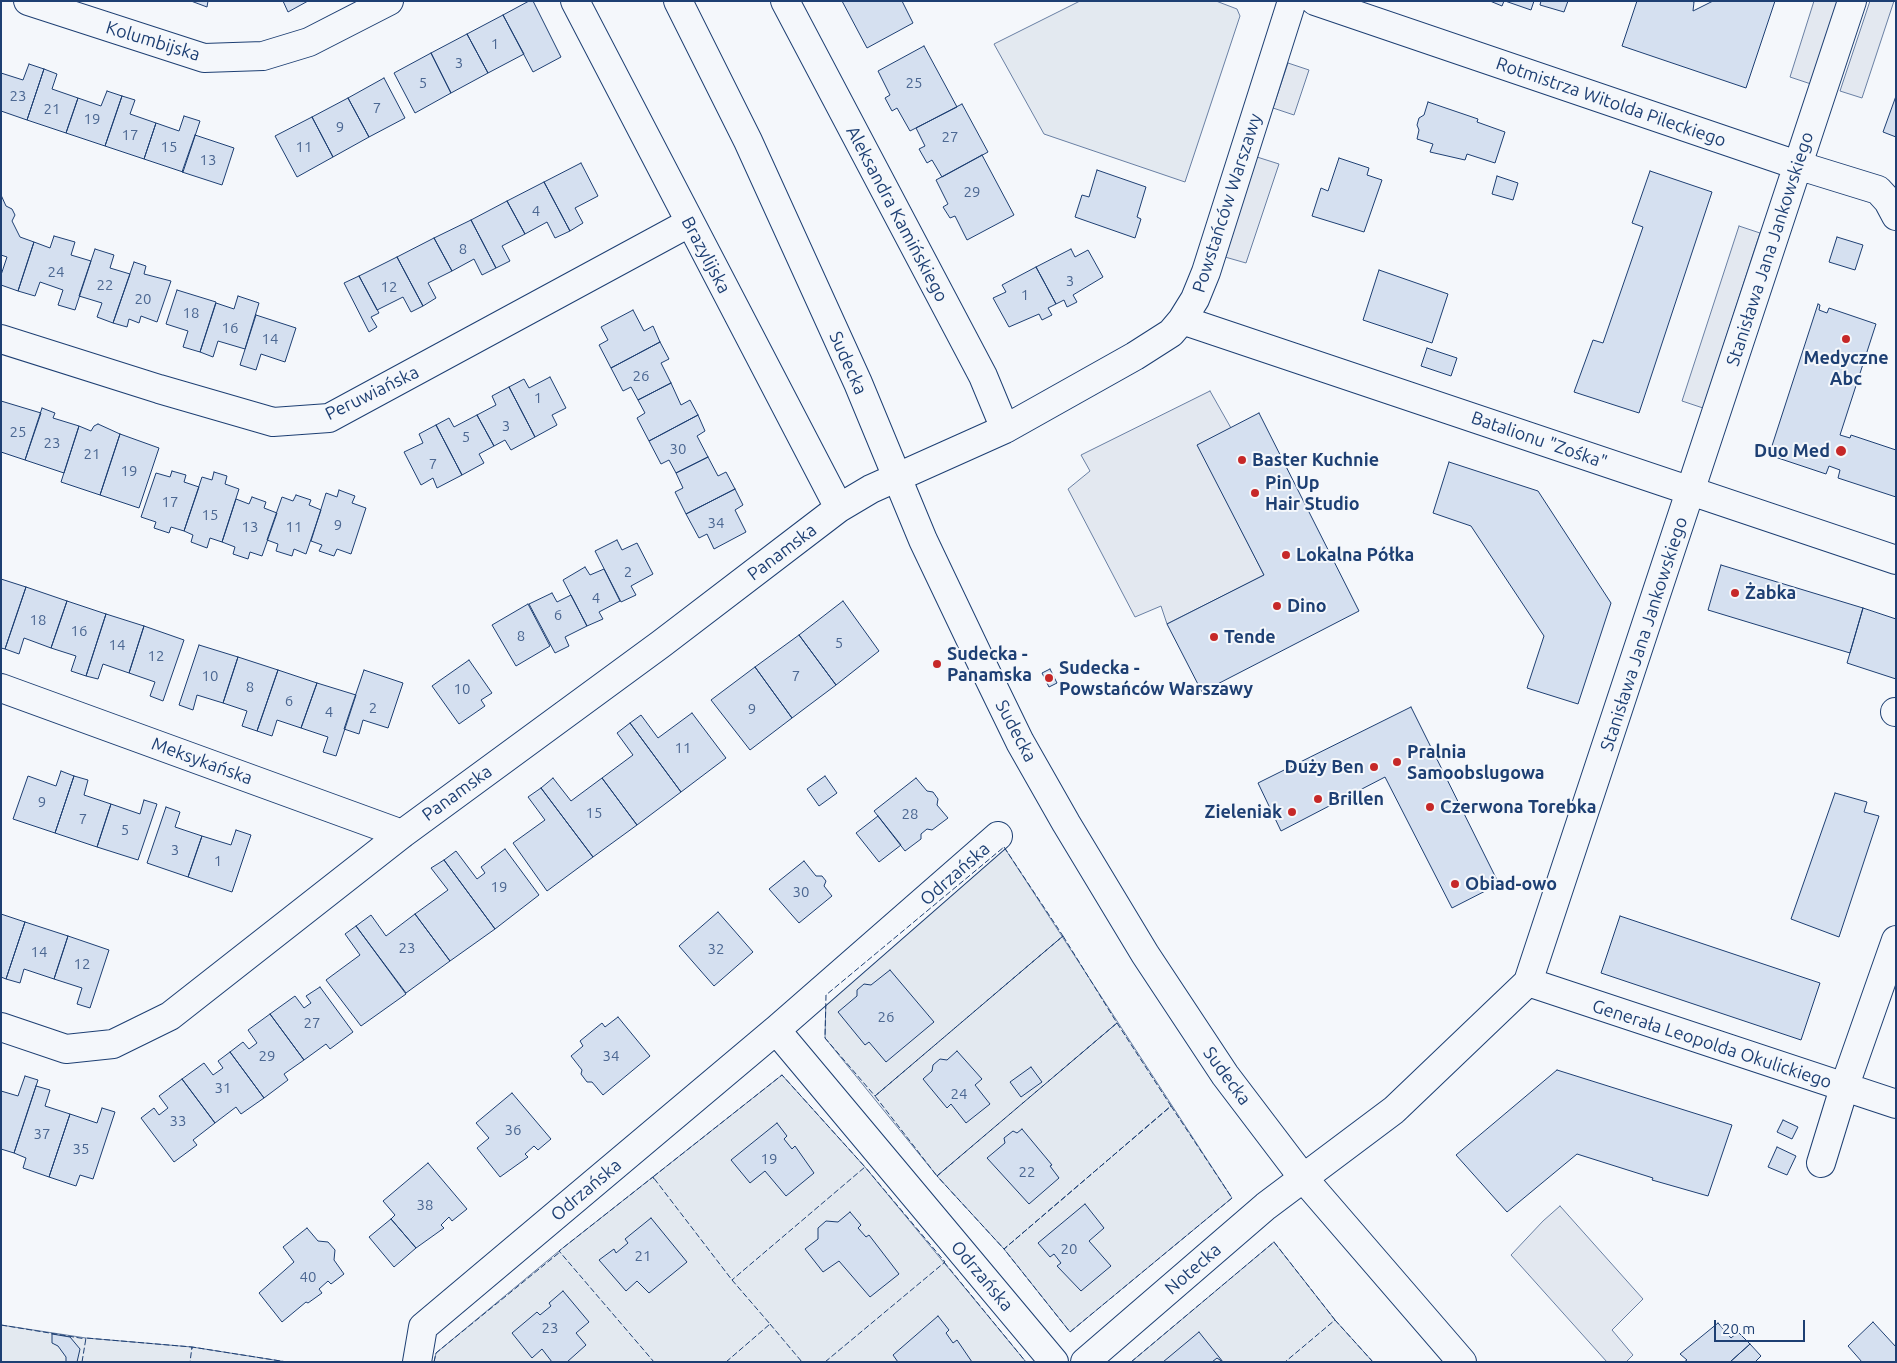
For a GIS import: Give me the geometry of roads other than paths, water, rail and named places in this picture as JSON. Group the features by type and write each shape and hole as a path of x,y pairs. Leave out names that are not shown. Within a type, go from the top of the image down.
{"street":[{"name":"Kolumbijska","path":"28,1 204,58 264,56 309,42 389,1"},
{"name":"Brazylijska","path":"575,1 839,508"},
{"name":"Sudecka","path":"678,1 748,141 858,383 923,540 1020,742 1066,823 1145,954 1219,1067 1304,1179 1462,1362"},
{"name":"Aleksandra Kamińskiego","path":"785,1 983,376 1005,428"},
{"name":"Powstańców Warszawy","path":"898,478 1005,428 1135,356 1171,333 1182,320 1195,299 1206,272 1292,1"},
{"name":"Rotmistrza Witolda Pileckiego","path":"1314,1 1798,165 1878,190 1888,201 1896,216"},
{"name":"Stanisława Jana Jankowskiego","path":"1304,1179 1340,1149 1394,1110 1528,982 1852,1"},
{"name":"Peruwiańska","path":"1,339 159,389 273,422 329,418 689,223"},
{"name":"Batalionu \"Zośka\"","path":"1182,320 1896,560"},
{"name":"Panamska","path":"1,1027 66,1049 113,1044 170,1016 402,834 661,644 839,508 871,489 898,478"},
{"name":"Meksykańska","path":"3,695 402,834"},
{"name":"Odrzańska","path":"417,1362 423,1327 776,1030 998,836"},
{"path":"1821,1162 1844,1088 1896,940"},
{"name":"Generała Leopolda Okulickiego","path":"1528,982 1896,1104"},
{"name":"Odrzańska","path":"776,1030 1054,1362"},
{"name":"Notecka","path":"1085,1362 1266,1206 1304,1179"}],"place":[{"name":"Medyczne Abc","path":"1846,339"},
{"name":"Duo Med","path":"1841,451"},
{"name":"Baster Kuchnie","path":"1242,460"},
{"name":"Pin Up Hair Studio","path":"1255,493"},
{"name":"Lokalna Półka","path":"1286,555"},
{"name":"Żabka","path":"1735,593"},
{"name":"Dino","path":"1277,606"},
{"name":"Tende","path":"1214,637"},
{"name":"Sudecka - Panamska","path":"937,664"},
{"name":"Sudecka - Powstańców Warszawy","path":"1049,678"},
{"name":"Pralnia Samoobslugowa","path":"1397,762"},
{"name":"Duży Ben","path":"1374,767"},
{"name":"Brillen","path":"1318,799"},
{"name":"Czerwona Torebka","path":"1430,807"},
{"name":"Zieleniak","path":"1292,812"},
{"name":"Obiad-owo","path":"1455,884"}]}
